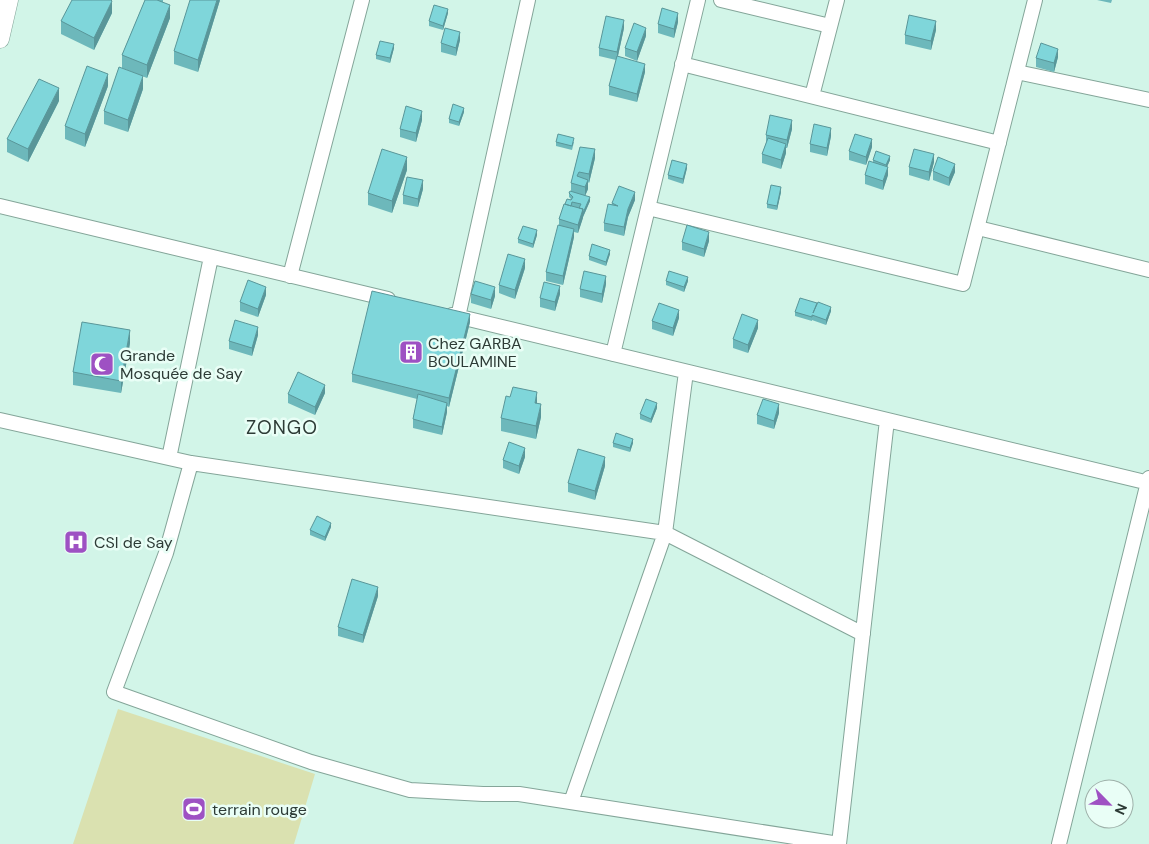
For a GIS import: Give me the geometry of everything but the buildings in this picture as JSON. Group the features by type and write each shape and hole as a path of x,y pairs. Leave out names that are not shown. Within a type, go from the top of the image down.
{"street":[{"path":"0,39 10,0"},
{"path":"290,276 362,0"},
{"path":"458,316 528,0"},
{"path":"613,354 698,0"},
{"path":"721,0 830,26"},
{"path":"812,96 837,0"},
{"path":"648,208 963,284 1035,0"},
{"path":"682,64 999,143"},
{"path":"1017,72 1149,100"},
{"path":"0,206 402,303"},
{"path":"978,228 1149,270"},
{"path":"169,458 211,257"},
{"path":"440,312 1149,481 1059,844"},
{"path":"571,802 665,533 686,372"},
{"path":"0,420 191,463 665,533 863,634"},
{"path":"191,463 166,553 114,692 311,762 410,790 519,794 839,844 887,420"}],"green space":[{"name":"terrain rouge","path":"118,709 315,774 294,844 73,844"}],"place":[{"name":"Chez GARBA BOULAMINE","path":"411,352"},
{"name":"Grande Mosquée de Say","path":"102,364"},
{"name":"CSI de Say","path":"76,542"},
{"name":"terrain rouge","path":"194,809"}],"district":[{"name":"ZONGO","path":"282,427"}]}
